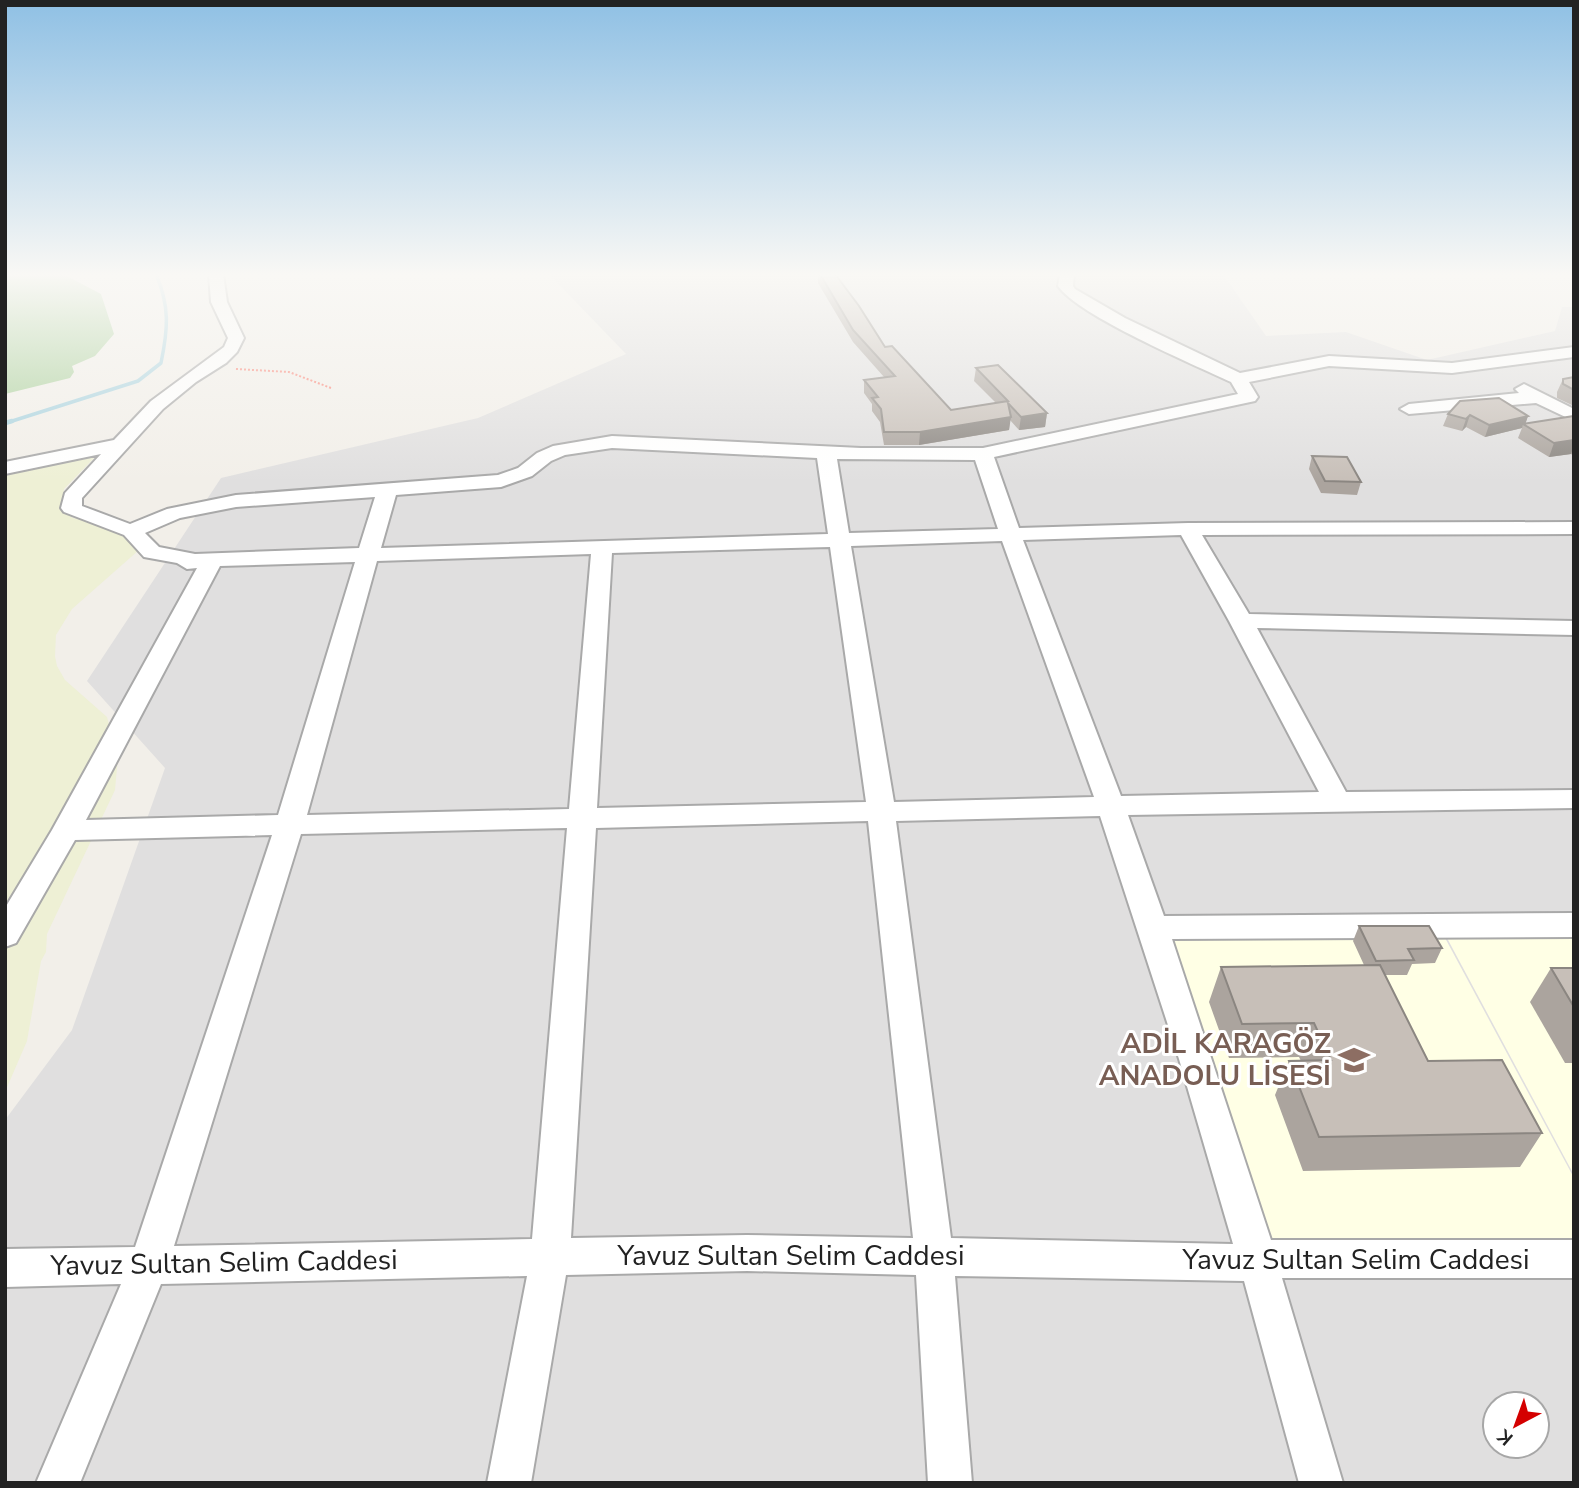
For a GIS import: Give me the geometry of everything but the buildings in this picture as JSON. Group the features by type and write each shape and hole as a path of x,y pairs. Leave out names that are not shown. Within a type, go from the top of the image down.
{"street":[{"path":"235,343 220,359 157,405 72,497 71,508 74,512 102,519 131,531 152,552 203,560 1188,529 1574,528"},
{"path":"131,531 174,513 236,501 501,481 525,472 544,457 560,450 612,442 826,452 983,454 1249,397 1238,379 1165,343"},
{"path":"1238,379 1329,361 1452,368 1574,352"},
{"path":"1482,366 1574,416"},
{"path":"1409,409 1538,397"},
{"path":"5,468 122,444"},
{"path":"826,452 881,810 934,1255 950,1483"},
{"path":"983,454 1010,536 1111,805 1153,928 1260,1263 1321,1483"},
{"path":"58,1483 149,1264 289,827 387,490"},
{"path":"1188,529 1338,801"},
{"path":"509,1483 550,1257 602,549"},
{"path":"5,936 66,830 203,560"},
{"path":"1241,621 1574,628"},
{"path":"66,830 289,827 584,817 1111,805 1574,799"},
{"path":"1153,928 1574,925"},
{"name":"Yavuz Sultan Selim Caddesi","path":"5,1268 747,1253 1260,1263 1262,1259 1574,1259"}],"path":[{"path":"206,368 289,372 331,388"}],"shaded area":[{"path":"616,343 1379,343 1427,360 1500,343 1574,343 1574,1483 5,1483 5,1120 72,1030 165,768 87,681 221,478 478,418 626,354"},
{"path":"95,457 64,489 63,510 73,518 120,527 139,550 72,609 56,635 55,656 65,680 107,717 118,757 115,790 47,934 46,952 41,961 27,1041 5,1092 5,473"},
{"name":"ADİL KARAGÖZ ANADOLU LİSESİ","path":"1444,936 1574,1178 1574,1259 1262,1259 1160,941"},
{"path":"1447,938 1574,939 1574,1175"}],"green space":[{"path":"5,343 106,343 95,356 72,366 74,372 70,378 5,394"}],"waterway":[{"path":"6,423 138,381 161,363 164,343"},
{"path":"5,423 12,421"}],"place":[{"name":"ADİL KARAGÖZ ANADOLU LİSESİ","path":"1354,1060"}]}
